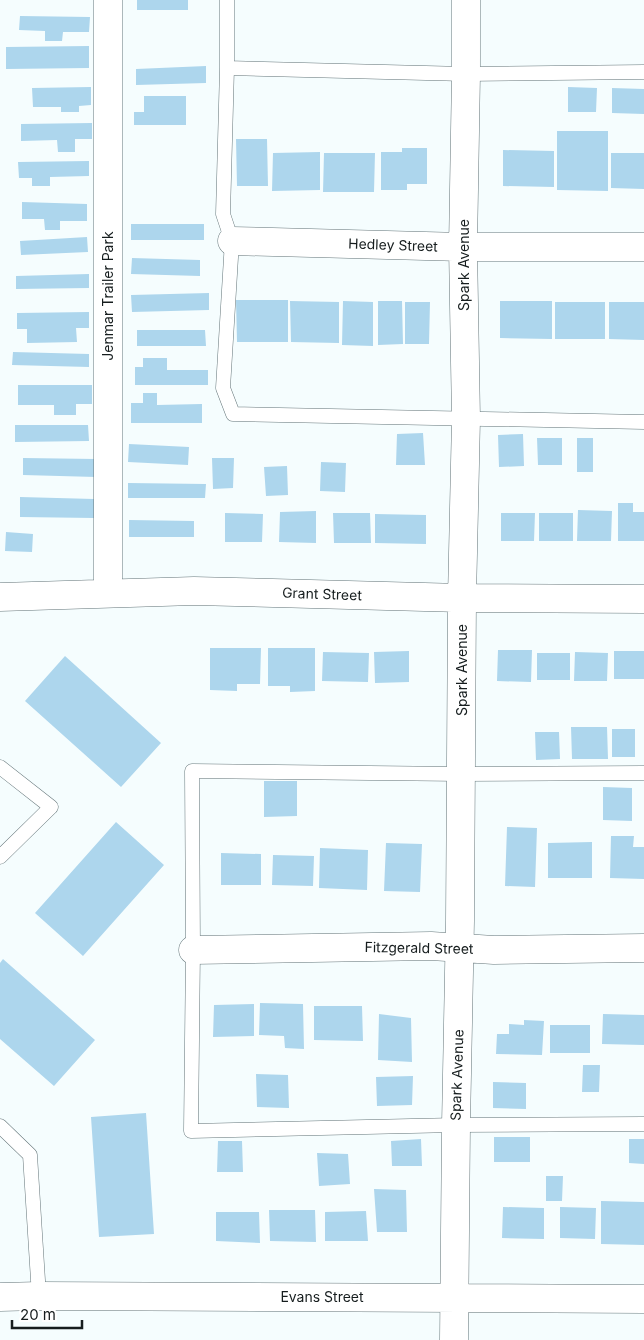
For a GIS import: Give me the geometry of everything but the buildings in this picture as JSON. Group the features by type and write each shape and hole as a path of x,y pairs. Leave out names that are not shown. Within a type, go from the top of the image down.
{"street":[{"name":"Jenmar Trailer Park","path":"108,0 108,593"},
{"name":"Spark Avenue","path":"454,1340 456,1125 460,979 462,598 466,419 463,247 466,0"},
{"name":"Hedley Street","path":"232,241 463,247 644,247"},
{"name":"Grant Street","path":"0,597 194,590 462,598 644,599"},
{"name":"Fitzgerald Street","path":"193,950 459,947 494,950 644,948"},
{"name":"Evans Street","path":"0,1297 644,1299"}],"lane":[{"path":"227,0 223,214 232,241 223,388 233,414 644,422"},
{"path":"227,68 466,74 644,72"},
{"path":"0,767 51,807 0,857"},
{"path":"644,773 461,774 192,771 191,1131 456,1125 644,1124"},
{"path":"0,1126 30,1155 39,1296"}]}
